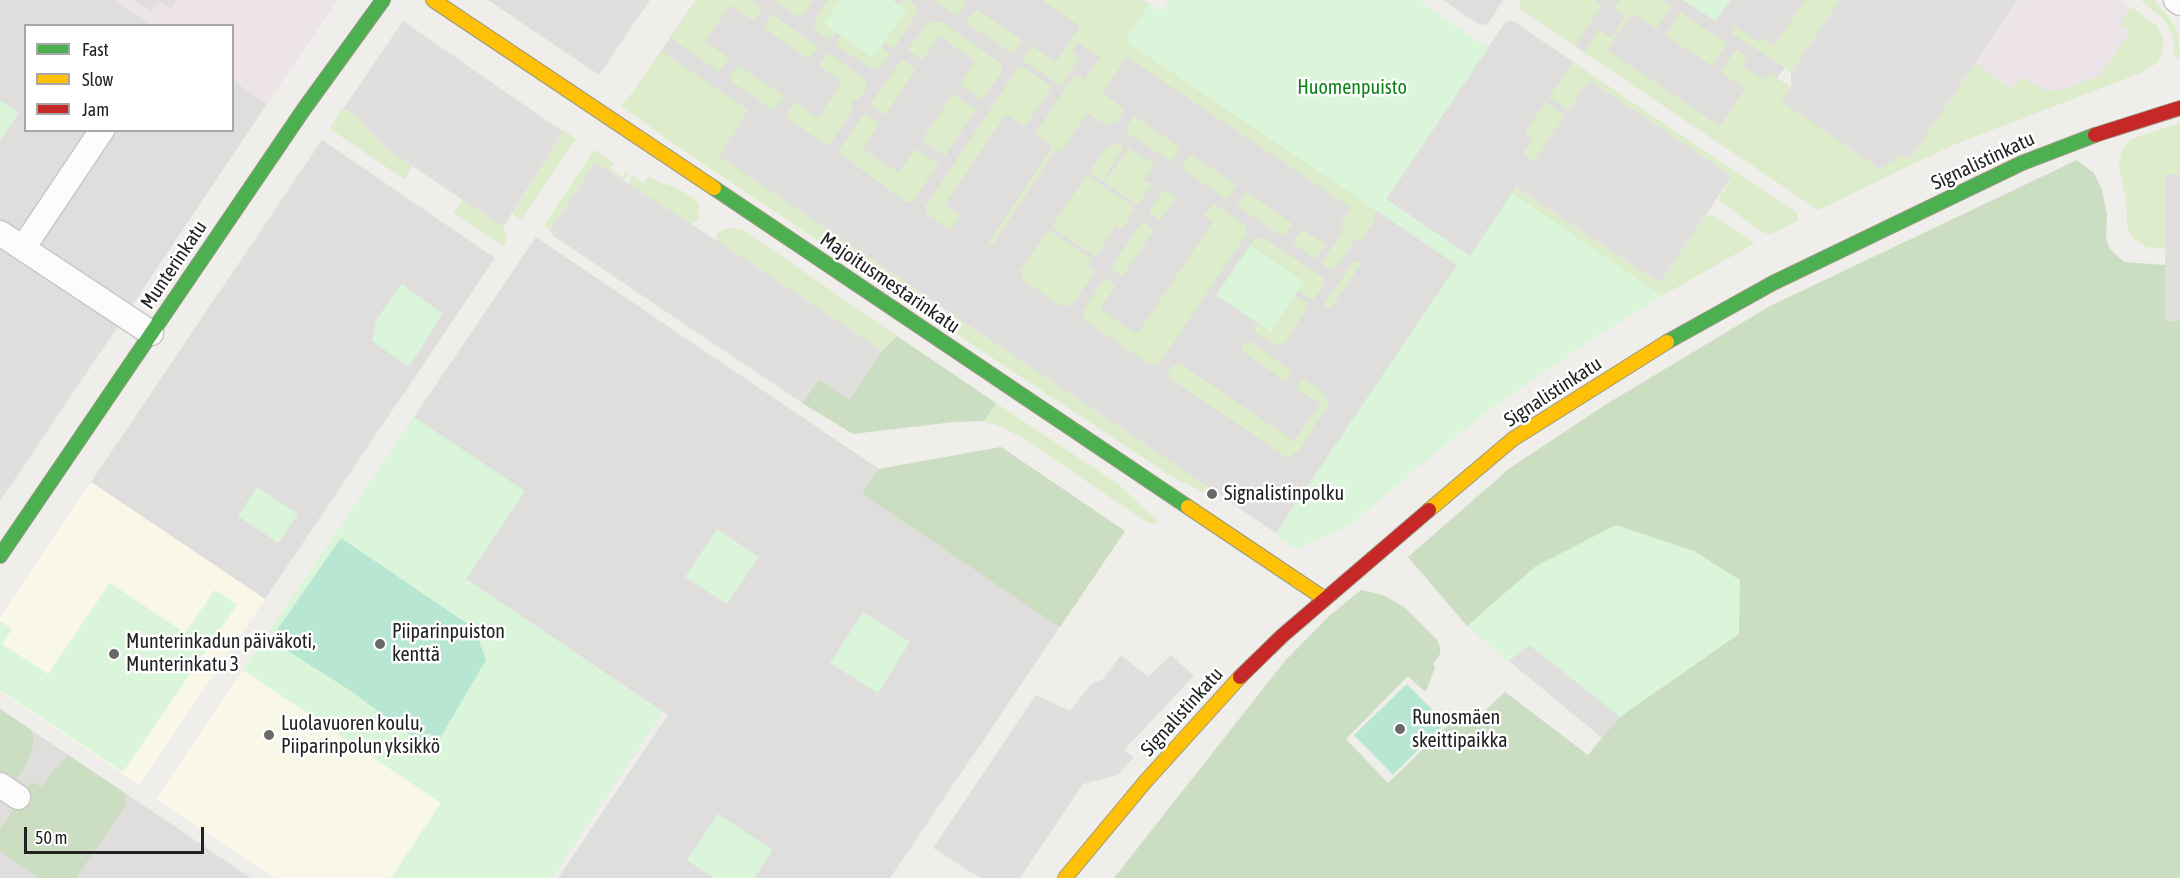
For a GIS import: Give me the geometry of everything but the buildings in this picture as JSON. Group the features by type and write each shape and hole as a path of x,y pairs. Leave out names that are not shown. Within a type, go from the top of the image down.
{"street":[{"name":"Munterinkatu","path":"0,556 304,109 383,0"},
{"name":"Majoitusmestarinkatu","path":"434,0 1324,599"},
{"path":"2176,0 2180,3"},
{"name":"Signalistinkatu","path":"1065,878 1144,782 1238,679 1324,599 1374,560 1513,440 1648,353 1773,283 2022,163 2101,133 2180,108"},
{"path":"23,248 101,132"},
{"path":"0,233 151,333"}],"shaded area":[{"path":"0,0 114,0 150,24 24,24 24,132 234,132 234,81 267,104 100,353 0,285"},
{"path":"114,0 338,0 267,104 234,81 234,24 150,24"},
{"path":"132,0 177,0 171,9 159,1 151,11"},
{"path":"488,0 650,0 599,75"},
{"path":"504,0 570,0 549,31"},
{"path":"696,0 1143,0 1149,4 1125,41 1458,265 1276,533 630,96"},
{"path":"1443,0 1503,0 1489,22 1484,25 1478,24"},
{"path":"1521,0 1830,0 1729,150 1523,11 1519,6"},
{"path":"1840,0 2018,0 1910,159 1901,155 1880,169 1781,101 1791,87 1791,72"},
{"path":"2018,0 2120,0 2158,28 2163,39 2162,54 2154,65 2143,72 1953,145 1940,115"},
{"path":"403,21 562,131 503,227 384,147 356,115 343,109"},
{"path":"1509,21 1515,22 1592,75 1470,256 1386,199 1504,24"},
{"path":"1589,80 1732,176 1660,283 1516,187"},
{"path":"755,103 914,211 927,214 1205,407 1302,467 1263,524 719,156"},
{"path":"322,140 495,258 265,599 91,482"},
{"path":"595,162 882,351 849,399 819,379 802,403 552,235 550,230"},
{"path":"2165,174 2180,174 2180,321 2165,321"},
{"path":"536,237 879,469 1001,447 1125,531 890,878 558,878 668,715 466,579 414,417"},
{"path":"0,285 100,353 0,501"},
{"name":"Munterinkadun päiväkoti, Munterinkatu 3","path":"91,482 265,599 139,785 0,691 0,617"},
{"path":"1529,645 1620,717 1602,738 1509,661"},
{"path":"1121,655 1148,677 1171,655 1194,676 1124,750 1134,757 1118,775 1083,784 1020,878 980,878 933,848 1036,695 1070,711 1091,684 1103,679"},
{"name":"Luolavuoren koulu, Piiparinpolun yksikkö","path":"243,670 441,803 391,878 275,878 156,799"},
{"path":"0,709 125,793 251,878 0,878"}],"green space":[{"path":"696,0 751,0 763,8 754,21 730,5 705,42 729,58 719,72 672,39"},
{"path":"772,0 813,0 803,15 797,16"},
{"path":"828,0 840,0 824,24 836,33 830,40 816,31 814,26 815,20"},
{"path":"840,0 893,0 907,10 873,58 824,24"},
{"path":"902,0 908,0 915,5 917,12 894,49 884,42 906,10 899,4"},
{"path":"933,0 963,0 967,2 957,16"},
{"path":"1042,0 1143,0 1161,12 1379,199 1373,223 1361,241 1356,239 1336,268 1331,270 1322,264 1344,228 1340,225 1351,208 1127,57 1102,93 1125,109 1117,122 1107,125 1087,113 1061,152 1056,149 992,246 988,243 1053,146 1035,134 1075,74 1084,80 1100,57 1078,43 1072,51 1080,57 1061,86 1022,60 1032,46 1056,62 1080,26"},
{"name":"Huomenpuisto","path":"1169,0 1418,0 1488,48 1386,200 1470,256 1512,193 1662,296 1592,339 1488,411 1350,525 1297,549 1280,539 1276,533 1457,265 1125,41 1149,4 1161,12"},
{"path":"1521,0 1594,0 1602,6 1575,45 1523,11 1519,6"},
{"path":"1620,0 1663,0 1672,6 1656,29 1632,13 1607,50 1720,126 1745,89 1721,72 1736,49 1747,57 1742,65 1764,80 1770,73 1791,87 1782,102 1910,159 1976,63 2011,89 2023,77 2043,90 2061,90 2099,76 2130,32 2120,24 2128,10 2133,8 2156,25 2162,35 2164,46 2158,62 2143,72 1953,145 1818,210 1584,52 1599,30 1611,38 1625,17 1614,8"},
{"path":"1683,0 1731,0 1715,21"},
{"path":"1805,0 1840,0 1791,72 1732,33 1734,25 1759,42 1763,38 1774,46"},
{"path":"2141,0 2154,0 2169,17 2178,33 2180,58 2175,57 2172,35 2165,21"},
{"path":"976,9 1022,40 1013,54 966,23"},
{"path":"1680,12 1727,44 1712,66 1665,35"},
{"path":"772,14 818,47 809,59 763,28"},
{"path":"933,21 942,22 1002,64 1002,71 982,101 960,84 975,61 939,36 923,60 908,50 925,25"},
{"path":"841,36 873,58 881,47 890,54 881,67 872,69 835,44"},
{"path":"661,51 749,110 719,156 929,298 928,301 916,306 703,164 621,106"},
{"path":"827,54 865,79 868,87 860,98 851,104 852,111 831,143 826,145 785,117 794,102 818,118 842,82 819,65"},
{"path":"902,59 916,69 885,115 870,105"},
{"path":"1573,62 1797,213 1799,220 1771,234 1764,233 1718,200 1732,176 1589,80 1568,110 1549,97"},
{"path":"738,65 784,96 775,110 731,81 729,78"},
{"path":"1024,67 1052,87 1025,127 1006,114 945,204 960,215 951,231 927,214 925,207 1018,68"},
{"path":"953,94 976,109 945,156 922,140"},
{"path":"0,100 19,113 0,140"},
{"path":"1545,102 1565,115 1534,161 1522,154 1532,140 1524,134"},
{"path":"342,109 356,115 384,147 412,166 404,179 330,129"},
{"path":"864,114 879,124 863,149 899,173 915,149 939,164 912,202 906,202 840,154 840,149"},
{"path":"1134,116 1181,148 1174,158 1168,160 1128,133 1126,128"},
{"path":"2180,123 2180,174 2165,174 2165,249 2146,247 2132,237 2127,226 2126,201 2119,167 2121,153 2129,140"},
{"path":"562,129 576,139 521,220 512,214 561,136"},
{"path":"1120,143 1123,148 1104,178 1107,179 1128,148 1153,162 1153,167 1144,180 1152,184 1136,204 1089,172 1106,148"},
{"path":"594,150 614,163 610,168 622,177 627,171 629,173 624,180 595,162 550,230 544,225"},
{"path":"1190,154 1237,185 1229,197 1225,198 1182,169"},
{"path":"2077,160 2094,173 2102,190 2107,215 2106,239 2110,249 2124,262 2165,265 2165,321 2180,321 2180,878 1114,878 1284,662 1329,616 1361,590 1383,595 1404,607 1437,640 1440,648 1440,654 1433,664 1435,668 1426,691 1408,676 1346,739 1388,783 1452,721 1454,715 1464,714 1475,720 1505,692 1588,755 1619,717 1529,645 1509,661 1467,626 1408,557 1510,468 1605,405 1770,306"},
{"path":"632,175 644,183 649,176 658,182 676,187 696,200 699,204 699,216 696,222 689,224 628,183"},
{"path":"1087,175 1134,207 1122,229 1116,226 1096,257 1051,227"},
{"path":"1516,187 1660,283 1705,216 1713,215 1755,243 1662,296 1512,193"},
{"path":"1164,190 1177,197 1160,220 1151,214 1150,210"},
{"path":"1246,192 1293,224 1286,233 1280,235 1240,208 1238,203"},
{"path":"462,199 503,227 507,238 504,246 454,213"},
{"path":"1214,204 1244,224 1247,233 1162,360 1156,365 1149,364 1084,320 1084,310 1102,281 1107,279 1116,285 1100,309 1137,334 1213,222 1203,215"},
{"path":"1141,223 1145,223 1154,230 1123,276 1112,269 1112,266"},
{"path":"727,228 742,229 897,336 882,351 717,241 717,233"},
{"path":"1302,229 1326,245 1315,259 1295,245 1294,241"},
{"path":"1049,230 1093,260 1088,267 1095,271 1076,300 1069,306 1059,305 1024,281 1020,270"},
{"path":"1264,238 1324,278 1324,284 1313,300 1297,290 1303,281 1250,245 1256,239"},
{"path":"1250,245 1303,281 1271,332 1216,295"},
{"path":"1353,262 1361,264 1330,310 1325,307 1325,303"},
{"path":"402,284 443,314 412,362 407,366 372,341 376,320"},
{"path":"1295,296 1307,303 1308,307 1286,342 1276,346 1255,332 1257,323 1271,332"},
{"path":"953,315 1208,486 1203,492 1175,479 955,333 952,324"},
{"path":"897,336 996,403 984,421 954,422 853,434 802,403 819,379 849,399 882,351"},
{"path":"1249,341 1291,370 1292,374 1286,381 1240,350"},
{"path":"1184,362 1182,365 1294,441 1320,404 1296,388 1300,381 1306,380 1321,390 1328,405 1299,450 1288,458 1169,378 1168,373 1173,366"},
{"path":"996,403 1118,484 1158,521 1155,524 1148,523 1021,437 984,421"},
{"path":"414,417 525,491 466,579 663,712 552,878 391,878 441,803 243,670"},
{"path":"1001,447 1125,531 1060,627 862,494 879,469"},
{"path":"257,487 298,514 278,543 238,516"},
{"path":"1616,525 1694,551 1740,580 1739,634 1620,717 1529,645 1509,661 1467,626 1536,566"},
{"path":"717,529 759,557 727,604 685,577"},
{"name":"Piiparinpuiston kenttä","path":"341,538 475,629 486,660 439,740 428,733 421,743 351,691 288,651 272,637"},
{"path":"110,583 185,633 215,590 237,605 123,772 0,690 0,621 12,629 2,644 48,674"},
{"path":"863,612 910,642 878,693 830,663"},
{"name":"Runosmäen skeittipaikka","path":"1407,684 1445,723 1393,775 1354,735"},
{"path":"0,709 30,729 33,736 33,747 25,767 16,779 10,782 0,779"},
{"path":"68,755 125,793 126,805 76,878 39,878 0,851 0,829 31,782 42,787 53,769 59,767"},
{"path":"718,814 773,850 754,878 713,878 687,860"}],"traffic: fast":[{"path":"0,556 304,109 383,0"},
{"path":"1667,342 1773,283 2022,163 2095,135"},
{"path":"714,188 1188,507"}],"traffic: slow":[{"path":"433,0 714,188"},
{"path":"1429,510 1513,439 1667,342"},
{"path":"1188,507 1325,599"},
{"path":"1065,878 1145,782 1240,677"}],"traffic: jam":[{"path":"2095,135 2180,108"},
{"path":"1240,677 1282,636 1429,510"}],"place":[{"name":"Signalistinpolku","path":"1212,494"},
{"name":"Piiparinpuiston kenttä","path":"380,644"},
{"name":"Munterinkadun päiväkoti, Munterinkatu 3","path":"114,654"},
{"name":"Runosmäen skeittipaikka","path":"1400,729"},
{"name":"Luolavuoren koulu, Piiparinpolun yksikkö","path":"269,735"}]}
